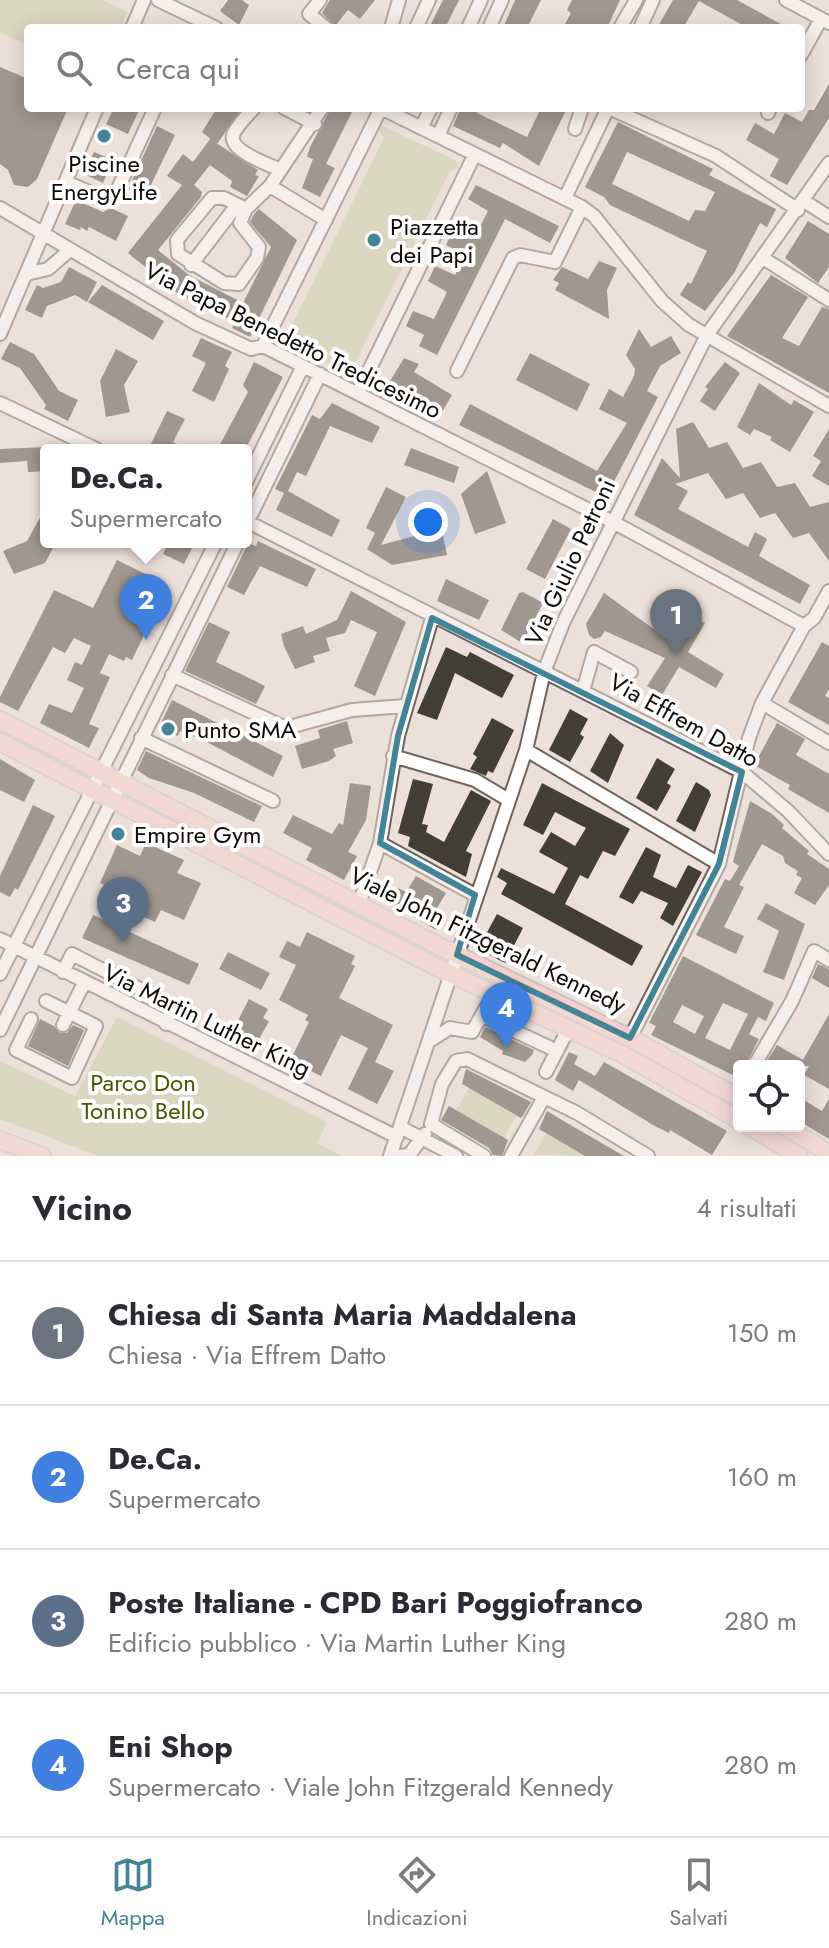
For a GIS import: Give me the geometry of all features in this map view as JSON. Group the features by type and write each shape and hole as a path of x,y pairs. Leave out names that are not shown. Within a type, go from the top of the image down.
{"main road":[{"name":"Viale John Fitzgerald Kennedy","path":"0,720 457,955 630,1038 733,1093"},
{"name":"Viale John Fitzgerald Kennedy","path":"0,742 452,974 569,1028 733,1117"},
{"path":"759,1132 799,1156"},
{"path":"794,1132 829,1153"},
{"path":"0,1140 42,1156"}],"street":[{"path":"158,0 193,23"},
{"path":"320,0 309,14 321,24"},
{"path":"392,24 399,0"},
{"path":"418,24 429,0"},
{"path":"470,24 481,0"},
{"path":"491,24 502,0"},
{"path":"622,24 636,0"},
{"path":"642,24 653,0"},
{"path":"786,0 825,21 805,49"},
{"path":"133,24 138,2"},
{"path":"0,334 95,112"},
{"path":"66,182 108,200 116,193 153,112"},
{"path":"251,112 233,134 234,141 238,148 278,169"},
{"path":"292,112 315,124"},
{"path":"191,265 241,207 270,186 278,169 315,124 320,112"},
{"path":"263,346 379,112"},
{"path":"389,112 582,207 594,216 662,301 689,325 829,406"},
{"path":"421,128 429,112"},
{"path":"438,136 449,112"},
{"path":"575,129 581,112"},
{"path":"565,198 607,112"},
{"path":"618,112 716,156 801,206 829,217"},
{"path":"358,393 475,154"},
{"name":"Via Giulio Petroni","path":"390,1156 420,1074 507,799 526,750 544,672 563,623 707,335 829,163"},
{"path":"270,186 326,220"},
{"path":"212,198 224,198 241,207 240,223 259,247 257,258 239,284 224,283 178,254 177,240 212,198"},
{"path":"457,371 513,258 520,255 555,262 560,258 582,207"},
{"name":"Via Papa Benedetto Tredicesimo","path":"0,208 195,323 251,349 263,346 809,622"},
{"path":"26,274 48,269 70,250"},
{"path":"763,258 829,300"},
{"path":"252,470 303,366"},
{"path":"252,513 320,374"},
{"path":"0,403 85,444"},
{"name":"Via Effrem Datto","path":"252,526 742,772 788,811 829,854"},
{"path":"0,974 213,548"},
{"path":"0,1030 235,548"},
{"path":"630,1038 719,864 749,738 762,703 829,591"},
{"path":"359,904 380,843 393,756 432,618"},
{"path":"809,622 829,619"},
{"path":"583,691 594,652 631,672"},
{"path":"172,675 286,728 352,710 405,706"},
{"path":"762,703 829,743"},
{"path":"141,738 273,801"},
{"path":"526,750 719,864"},
{"path":"393,756 475,780 507,799"},
{"path":"380,843 475,895"},
{"name":"Via Martin Luther King","path":"0,939 166,1024 398,1132 422,1136 456,1156"},
{"path":"758,1060 792,1001 814,951 829,960"},
{"path":"63,972 72,954 173,1006 166,1024"},
{"path":"63,1025 84,983"},
{"path":"431,1040 450,1028 472,1032 494,994"},
{"path":"31,1019 16,1050 72,1078 96,1026 46,1001"},
{"path":"483,1016 557,1051"},
{"path":"546,1072 569,1028"},
{"path":"484,1156 431,1124 449,1068 467,1059 543,1099 577,1113 648,1156"},
{"path":"420,1074 442,1084"},
{"path":"511,1156 543,1099"},
{"path":"399,1156 409,1155 422,1136 435,1129"},
{"path":"618,1156 626,1142"}],"highlighted area":[{"path":"432,618 742,772 719,864 630,1038 457,955 475,895 380,843 398,736"}],"green space":[{"path":"0,0 103,0 127,12 122,24 24,24 24,44 0,32"},
{"name":"Piazzetta dei Papi","path":"383,126 455,160 459,168 450,171 355,363 361,370 352,375 284,340 279,332 290,329 384,138 378,130"},
{"name":"Parco Don Tonino Bello","path":"117,1017 327,1122 317,1143 342,1156 99,1156 0,1119 0,1061 75,1096"},
{"path":"469,1088 516,1116 504,1138 456,1110"},
{"path":"546,1133 585,1156 534,1155"}],"building":[{"path":"228,0 242,0 249,5 240,24 220,11"},
{"path":"330,0 375,0 360,19 348,10 337,24 333,24 322,13"},
{"path":"443,0 459,0 447,24 431,24"},
{"path":"515,0 541,0 529,24 505,24"},
{"path":"572,0 620,0 609,24 565,24 571,13 567,10"},
{"path":"673,0 737,0 781,24 741,24 699,1 685,24 659,24"},
{"path":"0,67 24,77 24,112 66,112 37,179 28,187 14,185 8,170 0,164"},
{"path":"829,84 829,118 787,185 770,176 779,159 746,140 755,123 774,134 785,113 802,122 809,110 814,110"},
{"path":"112,112 138,112 128,134 106,124"},
{"path":"214,112 239,112 217,144 202,132"},
{"path":"329,112 352,112 326,164 335,168 320,197 302,188 313,159 307,157"},
{"path":"459,112 477,112 527,137 539,112 565,112 539,166 503,143 500,148 453,126"},
{"path":"618,122 713,169 709,175 776,209 767,227 760,223 734,273 705,311 680,295 688,282 691,284 707,251 610,205 604,197 585,187","holes":["627,152 715,192 705,211 695,210 689,221 612,184"]},
{"path":"157,126 175,135 145,197 128,189"},
{"path":"210,139 258,170 255,175 259,176 247,196 230,187 232,181 210,165 194,185 202,192 201,197 158,250 189,275 243,303 271,247 250,222 254,214 259,209 297,240 250,337 232,328 235,322 177,293 128,253 182,185 167,176 183,154 193,162"},
{"path":"94,152 113,160 103,183 84,174"},
{"path":"476,185 559,226 550,243 505,219 437,355 419,346 424,335 406,326 413,311 434,319 447,292 428,281 435,266 455,275 466,255 446,245 453,230 474,238 488,211 468,199"},
{"path":"76,200 103,212 111,208 128,216 116,241 89,227 87,231 65,224"},
{"path":"808,221 829,234 829,267 818,283 785,258"},
{"path":"599,261 617,268 607,290 609,319 555,290 559,283 553,280 562,267 588,279"},
{"path":"69,267 97,282 87,302 75,295 47,306 42,318 25,310 37,285 43,288 61,282"},
{"path":"771,275 808,297 782,338 799,346 822,307 829,309 829,393 727,336"},
{"path":"102,285 164,321 153,340 88,302"},
{"path":"639,329 651,347 671,336 681,353 660,366 647,391 658,397 606,497 459,425 470,404 597,471 627,423 599,409 609,389 623,397 634,376 635,369 626,355"},
{"path":"201,338 232,352 225,366 229,369 214,402 192,391 206,363 192,356"},
{"path":"10,342 34,354 59,391 78,400 68,421 44,409 46,405 20,368 1,359"},
{"path":"116,349 138,361 124,385 130,412 106,417 100,381"},
{"path":"530,353 590,384 577,411 516,380"},
{"path":"404,358 419,364 414,372 452,395 441,414 387,386"},
{"path":"254,362 283,377 248,444 220,444 248,392 243,385"},
{"path":"725,362 740,373 715,411 700,401 708,389 705,387"},
{"path":"759,383 791,405 794,400 814,412 790,452 770,440 772,437 754,429 750,435 737,427"},
{"path":"332,403 380,427 372,443 330,426 306,476 297,472 288,491 340,520 332,537 276,510 284,493 275,489 312,415 320,419"},
{"path":"167,411 185,419 173,442 177,444 151,444"},
{"path":"693,422 709,448 727,442 743,468 761,462 777,487 795,483 810,507 829,502 829,561 809,533 793,538 775,513 760,518 743,493 726,499 708,473 675,484 688,491 678,509 748,547 755,532 767,539 759,556 810,585 800,604 634,515 662,458 680,478 676,429"},
{"path":"829,429 829,486 812,476 821,461 813,456"},
{"path":"40,447 40,471 28,472 27,461 0,463 0,449"},
{"path":"411,448 459,467 454,483 404,465"},
{"path":"487,471 506,523 475,534 461,494"},
{"path":"386,487 406,497 381,545 437,530 442,531 447,555 392,565 367,549 375,533 366,528"},
{"path":"40,518 40,548 53,548 45,563 14,574 3,551 27,541"},
{"path":"553,519 571,529 545,579 526,569"},
{"path":"258,541 316,569 307,587 260,566 244,595 227,587 246,548 256,546"},
{"path":"166,548 192,548 184,564 163,554"},
{"path":"117,560 168,585 132,660 126,657 124,661 109,654 100,673 110,677 89,724 99,728 89,748 40,723 49,704 72,713 84,688 67,680 75,662 82,665 91,646 74,638 65,653 53,647 18,711 0,702 0,697 54,590 93,608"},
{"path":"446,579 489,600 479,620 437,601"},
{"path":"351,591 406,622 375,696 354,686 377,632 351,620 345,633 326,638 330,651 313,656 315,662 295,669 281,634 303,626 306,634 337,620"},
{"path":"523,592 543,603 522,643 501,630 519,593"},
{"path":"604,593 673,643 690,614 705,623 688,652 724,674 716,688 679,667 662,695 647,686 665,658 605,631 601,637 594,639 589,635 586,624"},
{"path":"209,622 230,632 216,662 265,686 256,704 185,671"},
{"path":"822,642 829,646 829,689 825,696 829,698 829,725 788,702"},
{"path":"446,647 467,657 470,652 514,675 502,698 455,673 437,720 417,713"},
{"path":"172,700 283,756 273,777 203,740 180,731 178,736 159,727"},
{"path":"570,709 588,719 580,734 584,737 570,762 549,750"},
{"path":"492,718 514,730 493,773 488,771 486,776 470,769 477,757 473,754"},
{"path":"347,721 353,743 333,749 336,756 329,761 302,769 295,746 320,738 318,730"},
{"path":"777,723 805,739 796,755 829,774 829,813 788,789 790,785 754,765"},
{"path":"610,733 624,745 608,783 590,771"},
{"path":"146,751 262,806 254,822 194,793 149,778 137,770"},
{"path":"657,758 675,769 667,783 671,786 657,811 636,798"},
{"path":"0,759 35,780 24,802 0,790"},
{"path":"413,779 433,784 422,824 428,825 426,832 444,842 471,790 491,801 466,851 472,854 466,877 408,846 410,837 398,833"},
{"path":"696,782 709,790 711,795 695,832 676,821"},
{"path":"350,783 371,786 366,820 348,852 357,856 344,880 306,860 312,848 283,833 293,815 332,834 339,823 343,825"},
{"path":"542,783 630,829 615,856 603,851 588,879 580,875 565,904 643,946 632,966 501,894 507,883 497,877 501,868 554,894 568,868 539,852 551,832 575,846 586,828 555,812 543,835 523,825"},
{"path":"750,801 772,814 784,825 782,828 809,851 807,854 829,869 829,885 815,905 794,893 802,878 796,875 798,871 785,863 783,856 762,844 739,885 744,887 724,927 744,936 736,954 696,935 725,879 730,881 739,866 733,862"},
{"path":"33,805 55,816 18,890 15,888 10,897 0,892 0,876"},
{"path":"146,843 184,860 177,873 201,883 184,920 161,910 155,922 118,905 123,893 100,883 117,845 140,856"},
{"path":"646,847 661,855 653,877 676,888 688,865 702,872 673,926 660,918 668,903 641,891 633,904 619,897"},
{"path":"416,876 446,893 436,910 444,915 436,930 388,902 398,888 406,892"},
{"path":"766,903 805,924 784,980 763,972 779,931 757,919"},
{"path":"497,914 523,928 505,963 478,949"},
{"path":"93,915 199,964 189,985 82,938"},
{"path":"307,932 355,956 351,964 355,966 339,998 393,1025 375,1062 394,1071 377,1104 348,1089 368,1048 341,1035 321,1076 290,1061 309,1022 305,1020 308,1015 279,1000 296,965 279,957 287,941 300,947"},
{"path":"228,952 270,973 261,990 219,969"},
{"path":"683,956 774,1003 766,1021 758,1017 749,1034 759,1039 748,1060 733,1060 733,1075 651,1035 656,1026 649,1023","holes":["723,1003 748,1014 730,1050 705,1038","682,1005 704,1016 695,1034 673,1022"]},
{"path":"818,964 829,969 829,988 812,978"},
{"path":"249,999 268,1009 263,1018 269,1021 256,1045 231,1034"},
{"path":"829,1014 829,1089 805,1076 809,1066 805,1066 803,1060"},
{"path":"40,1019 60,1033 67,1033 73,1025 84,1030 68,1066 28,1046"},
{"path":"485,1027 534,1050 532,1055 525,1062 502,1054 503,1051 480,1037"},
{"path":"777,1045 803,1060 768,1060"},
{"path":"569,1052 578,1056 574,1064 595,1076 604,1062 727,1131 712,1155 670,1130 669,1133 653,1125 579,1080 573,1091 555,1080"},
{"path":"466,1069 531,1102 521,1118 462,1084"},
{"path":"829,1099 829,1139 805,1125 805,1101 822,1111"},
{"path":"449,1106 508,1140 502,1156 493,1155 489,1148 441,1120"},
{"path":"547,1111 624,1156 585,1156 539,1129"}],"place":[{"name":"Piscine EnergyLife","path":"104,136"},
{"name":"Piazzetta dei Papi","path":"374,240"},
{"name":"De.Ca.","path":"146,640"},
{"name":"Chiesa di Santa Maria Maddalena","path":"676,655"},
{"name":"Punto SMA","path":"168,729"},
{"name":"Empire Gym","path":"118,834"},
{"name":"Poste Italiane - CPD Bari Poggiofranco","path":"123,943"},
{"name":"Eni Shop","path":"506,1048"}]}
